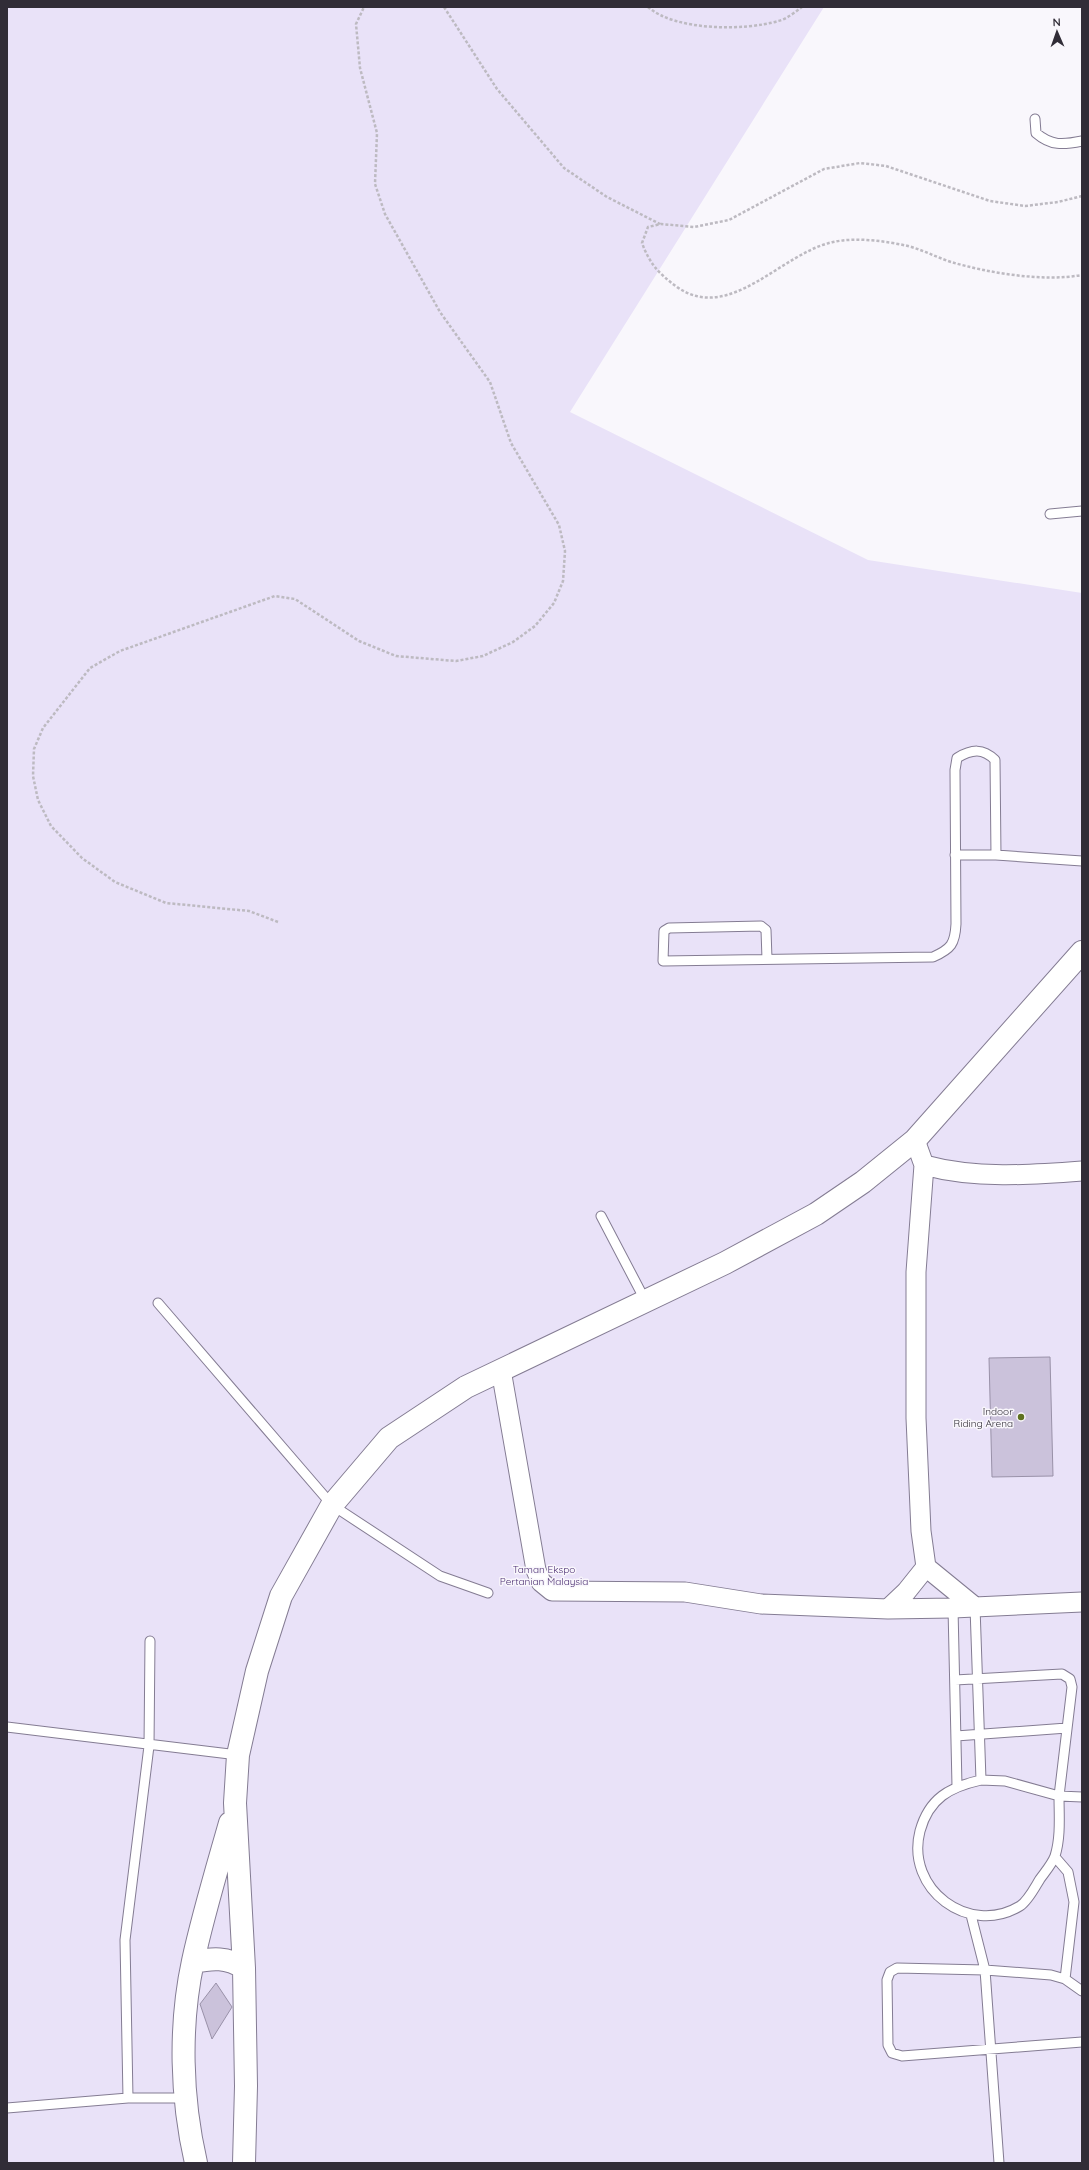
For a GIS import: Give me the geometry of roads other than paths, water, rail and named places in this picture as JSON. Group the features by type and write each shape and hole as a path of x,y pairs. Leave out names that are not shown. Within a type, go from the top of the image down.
{"street":[{"path":"244,2163 246,2086 244,1968 235,1803 238,1755 257,1670 281,1596 332,1505 389,1438 466,1387 725,1263 816,1214 863,1182 915,1140 1082,952"},
{"path":"915,1140 924,1165 916,1272 916,1418 921,1531 926,1567 975,1607"},
{"path":"924,1165 946,1171 979,1175 1082,1171"},
{"path":"501,1370 536,1570 541,1582 552,1591 685,1592 761,1604 888,1609 953,1608 1082,1602"},
{"path":"888,1609 906,1592 926,1567"},
{"path":"196,2163 186,2098 185,2039 193,1962 235,1803"},
{"path":"193,1962 220,1958 233,1961 244,1968"}],"lane":[{"path":"1035,119 1036,133 1044,140 1061,146 1082,141"},
{"path":"1050,514 1082,511"},
{"path":"767,959 766,930 761,926 665,929 664,932 663,961 933,957 948,951 955,937 955,770 957,758 966,753 977,750 988,753 995,760 997,769 996,855"},
{"path":"955,855 996,855 1082,861"},
{"path":"601,1216 645,1300"},
{"path":"158,1303 332,1505 440,1576 488,1593"},
{"path":"975,1607 976,1680 981,1780"},
{"path":"953,1608 957,1786"},
{"path":"128,2098 125,1940 149,1746 150,1641"},
{"path":"955,1680 1062,1674 1070,1679 1072,1687 1059,1796 1058,1836 1055,1857 1022,1905 1002,1914 971,1915 949,1905 931,1889 920,1867 917,1843 923,1819 937,1799 957,1786 981,1780 1005,1781 1059,1796 1082,1797"},
{"path":"7,1727 149,1746 238,1755"},
{"path":"956,1736 1067,1728"},
{"path":"1055,1857 1068,1872 1074,1902 1065,1979"},
{"path":"971,1915 986,1970 999,2163"},
{"path":"1082,1991 1065,1979 1050,1974 986,1970 897,1968 890,1972 887,1980 888,2045 892,2053 902,2056 1082,2042"},
{"path":"7,2108 128,2098 186,2098"}],"place":[{"name":"Indoor Riding Arena","path":"1021,1417"}],"park label":[{"name":"Taman Ekspo Pertanian Malaysia","path":"544,1574"}]}
